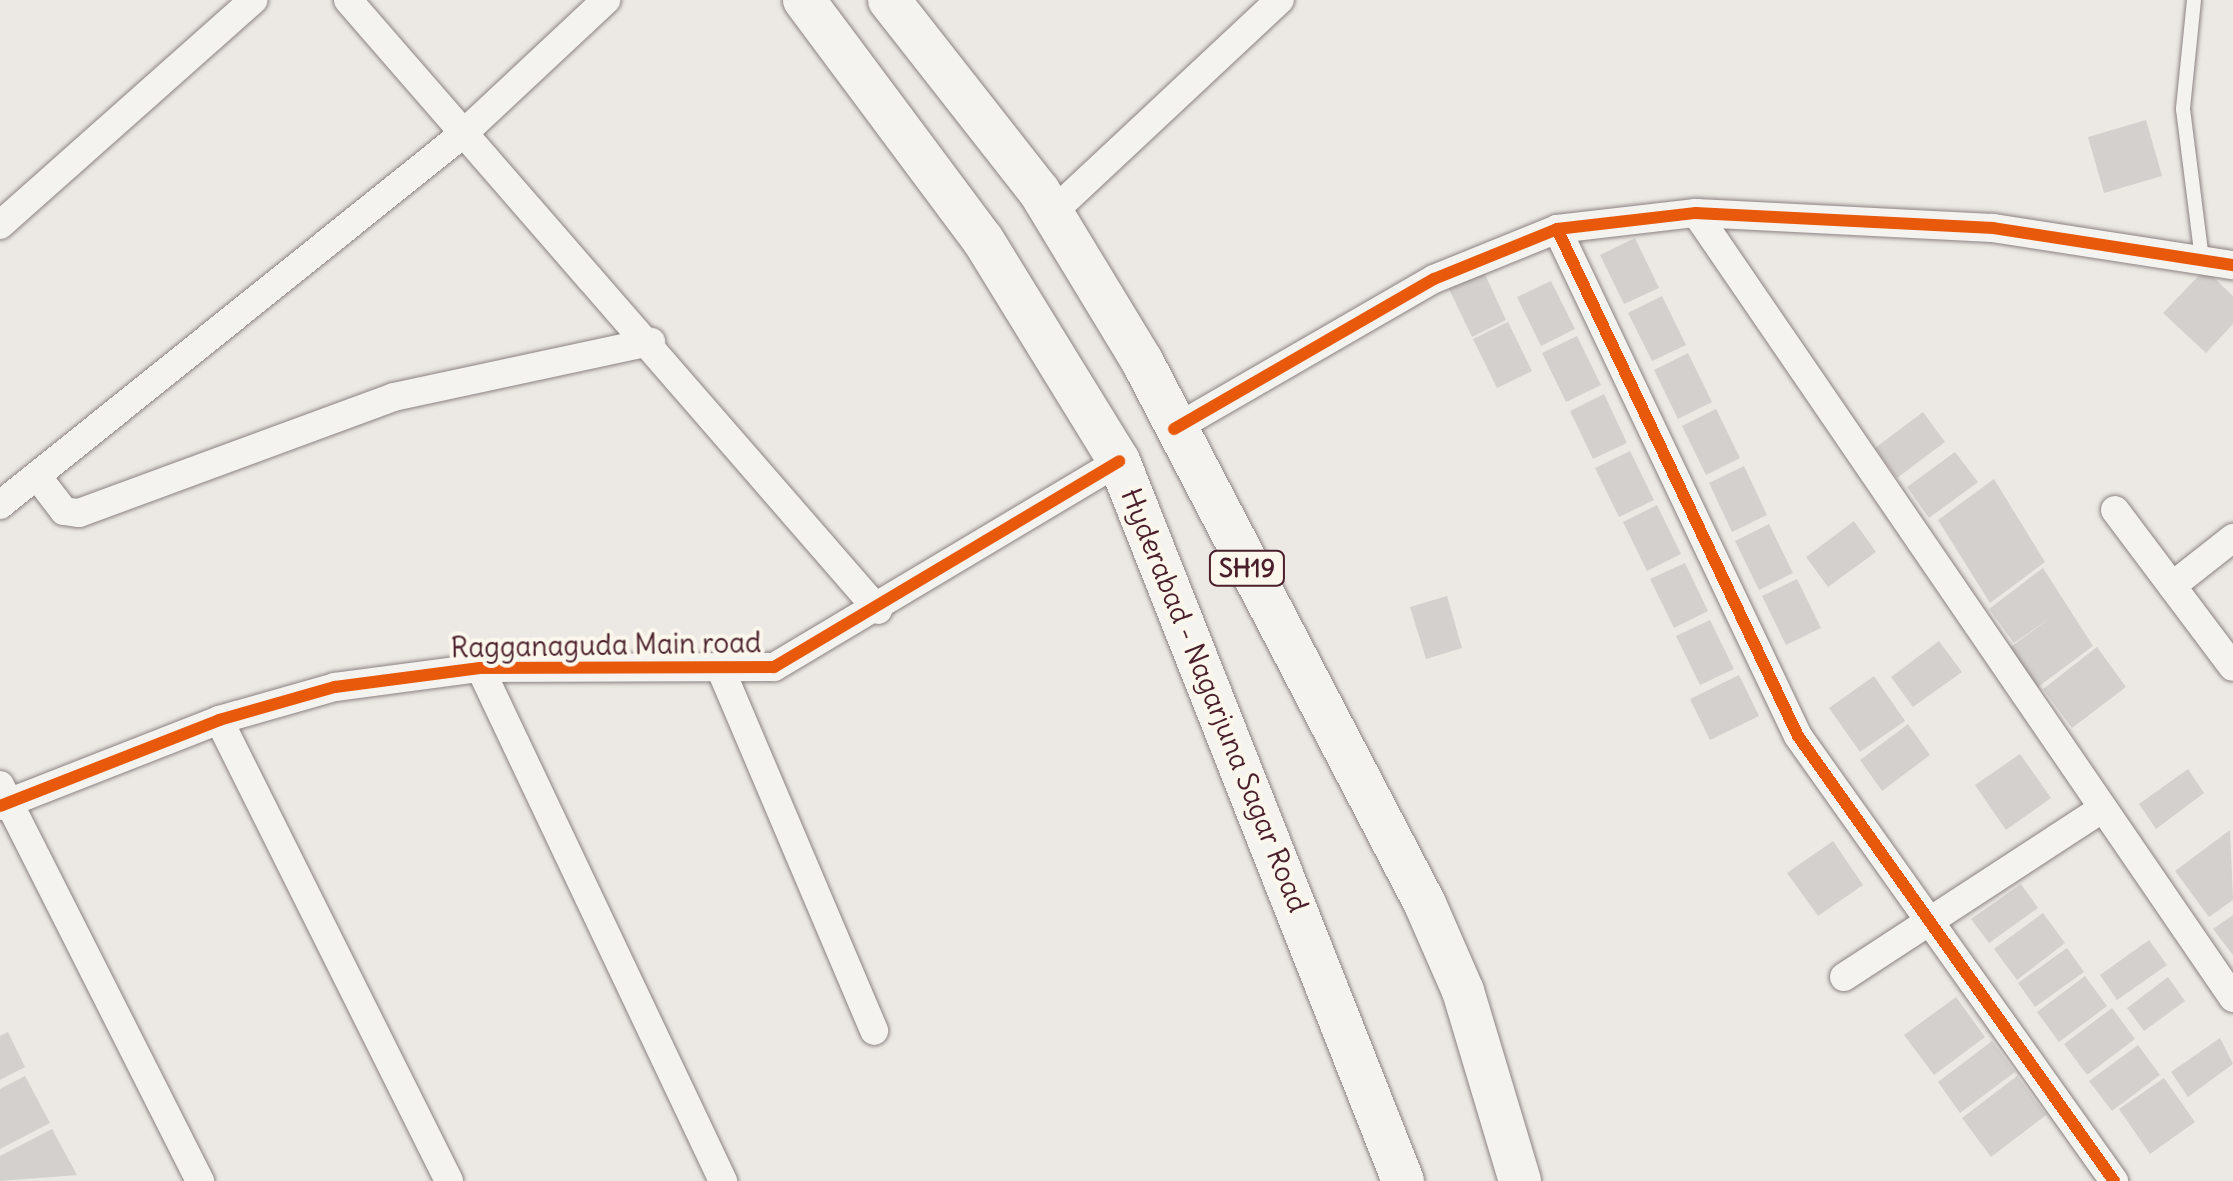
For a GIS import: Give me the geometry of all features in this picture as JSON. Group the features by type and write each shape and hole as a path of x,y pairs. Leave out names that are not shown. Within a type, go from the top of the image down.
{"main road":[{"name":"Hyderabad - Nagarjuna Sagar Road","path":"804,0 982,240 1119,462 1403,1181"},
{"name":"SH19","path":"888,0 1052,214 1174,430 1425,904 1463,991 1520,1181"}],"street":[{"path":"0,225 253,0"},
{"path":"348,0 650,342 878,610"},
{"path":"0,505 464,133 606,0"},
{"path":"1052,214 1280,0"},
{"path":"1696,213 2233,998"},
{"path":"1174,430 1434,279 1557,230 1696,213 1993,228 2233,265"},
{"path":"1557,230 1798,736 2114,1181"},
{"path":"36,476 64,511 80,513 394,397 650,342"},
{"name":"Ragganaguda Main road","path":"3,798 219,720 335,687 480,668 774,667 878,610 1119,462"},
{"path":"2115,510 2233,667"},
{"path":"2172,586 2233,538"},
{"path":"480,668 724,1181"},
{"path":"721,670 874,1031"},
{"path":"219,720 449,1181"},
{"path":"3,798 200,1181"},
{"path":"1844,977 1932,926 2102,809"}],"lane":[{"path":"2194,0 2183,109 2202,259"}],"building":[{"path":"2146,120 2162,176 2104,193 2088,137"},
{"path":"1635,238 1659,288 1624,304 1600,255"},
{"path":"2205,269 2233,296 2233,324 2206,353 2163,313"},
{"path":"1483,270 1506,320 1472,337 1448,287"},
{"path":"1551,281 1575,329 1541,346 1517,297"},
{"path":"1662,296 1686,345 1652,361 1628,313"},
{"path":"1508,322 1532,371 1497,388 1473,339"},
{"path":"1577,336 1601,385 1566,402 1542,353"},
{"path":"1688,353 1712,402 1678,419 1654,370"},
{"path":"1604,394 1627,443 1593,459 1570,411"},
{"path":"1716,409 1740,458 1706,475 1682,426"},
{"path":"1923,412 1945,442 1897,478 1875,448"},
{"path":"1630,451 1654,500 1619,517 1595,468"},
{"path":"1955,452 1978,482 1929,518 1907,487"},
{"path":"1744,466 1767,515 1732,532 1709,483"},
{"path":"1994,479 2045,562 1990,603 1938,520"},
{"path":"1657,505 1681,554 1647,571 1623,522"},
{"path":"1854,521 1876,552 1828,587 1806,557"},
{"path":"1769,524 1793,573 1759,590 1735,541"},
{"path":"1685,563 1708,611 1674,628 1650,579"},
{"path":"2043,568 2093,646 2038,687 2009,648 2054,615 2014,643 1989,609"},
{"path":"1797,579 1821,628 1786,645 1762,596"},
{"path":"1447,596 1462,648 1426,659 1410,607"},
{"path":"1710,620 1734,669 1700,685 1676,636"},
{"path":"1939,641 1962,672 1913,707 1891,677"},
{"path":"2097,647 2126,687 2072,728 2043,689"},
{"path":"1739,675 1759,716 1710,740 1690,699"},
{"path":"1874,676 1905,721 1860,752 1829,708"},
{"path":"1908,724 1930,755 1882,791 1860,760"},
{"path":"2020,754 2051,798 2006,830 1975,785"},
{"path":"2188,769 2204,793 2156,829 2139,804"},
{"path":"2230,830 2233,900 2209,917 2175,871"},
{"path":"1833,841 1863,885 1818,916 1787,873"},
{"path":"2021,884 2038,908 1989,943 1971,919"},
{"path":"2043,913 2065,943 2017,980 1994,949"},
{"path":"2233,915 2233,955 2213,929"},
{"path":"2149,940 2167,965 2117,1000 2100,975"},
{"path":"2067,948 2084,972 2035,1007 2018,983"},
{"path":"2085,976 2107,1006 2059,1042 2037,1012"},
{"path":"2168,977 2185,1001 2144,1031 2127,1008"},
{"path":"1956,997 1985,1037 1934,1075 1904,1035"},
{"path":"2112,1008 2135,1039 2087,1075 2064,1044"},
{"path":"8,1032 25,1067 0,1080 0,1036"},
{"path":"2220,1038 2233,1064 2188,1097 2171,1072"},
{"path":"1992,1041 2015,1072 1960,1113 1938,1082"},
{"path":"2138,1045 2160,1075 2112,1111 2089,1081"},
{"path":"25,1076 50,1123 0,1149 0,1089"},
{"path":"2017,1076 2046,1115 1991,1157 1962,1118"},
{"path":"2164,1078 2195,1122 2150,1154 2119,1109"},
{"path":"52,1129 77,1175 0,1181 0,1156"}],"cycle path":[{"path":"1174,429 1434,279 1557,229 1696,213 1993,228 2233,265"},
{"path":"1557,229 1798,736 2114,1181"},
{"path":"0,806 219,720 335,687 480,668 774,667 1119,461"}]}
